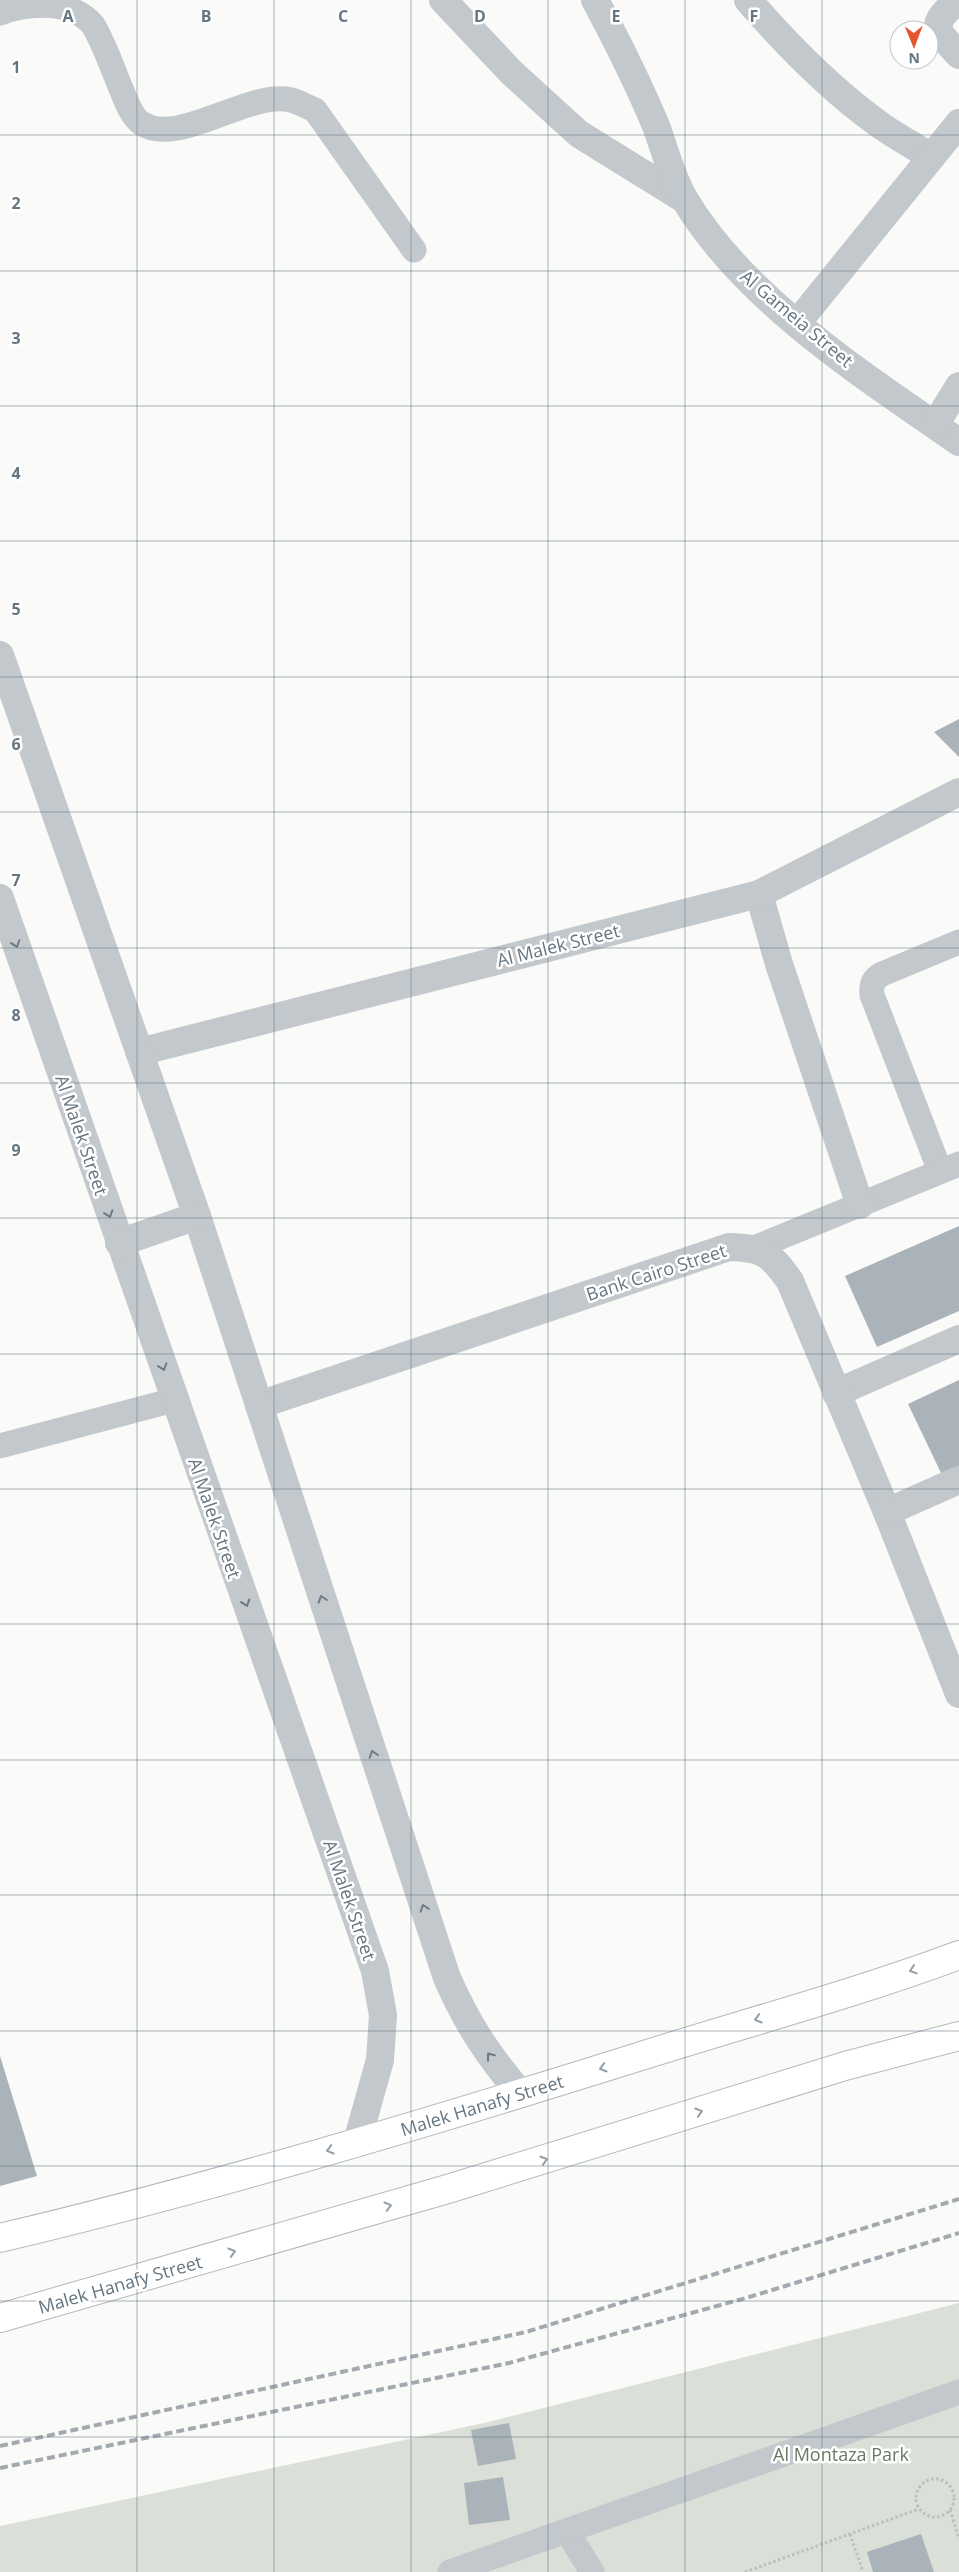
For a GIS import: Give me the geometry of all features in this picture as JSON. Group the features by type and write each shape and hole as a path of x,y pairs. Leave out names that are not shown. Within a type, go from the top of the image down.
{"highway":[{"name":"Malek Hanafy Street","path":"0,2238 123,2209 520,2094 959,1955"},
{"name":"Malek Hanafy Street","path":"0,2318 451,2188 845,2066 959,2036"}],"street":[{"path":"443,0 511,72 579,134 684,199"},
{"name":"Al Gameia Street","path":"595,0 623,52 684,199 716,245 753,285 798,322 884,389 959,442"},
{"path":"748,0 784,41 828,84 877,123 931,157"},
{"path":"957,0 938,19 937,27 940,34 959,55"},
{"path":"798,322 959,123"},
{"path":"935,425 959,386"},
{"path":"0,655 196,1216 447,1978 465,2018 479,2040 520,2094"},
{"name":"Al Malek Street","path":"139,1052 759,894 959,792"},
{"path":"759,894 779,964 860,1205"},
{"name":"Al Malek Street","path":"0,898 119,1243 375,1970 382,2015 380,2060 357,2142"},
{"path":"119,1243 196,1216"},
{"name":"Bank Cairo Street","path":"259,1405 729,1247 754,1248 775,1260 790,1281 887,1512 959,1694"},
{"path":"836,1393 959,1339"},
{"path":"887,1512 959,1480"}],"lane":[{"path":"0,13 23,4 48,1 74,8 92,24 129,107 140,123 159,130 178,128 262,102 290,100 315,110 414,250"},
{"path":"754,1248 950,1167 872,995 871,986 875,978 882,974 959,942"},
{"path":"0,1446 174,1400"},
{"path":"450,2572 959,2392"},
{"path":"567,2531 592,2572"}],"path":[{"path":"926,2480 944,2480 950,2485 957,2502 941,2517 929,2516 919,2509 916,2493 920,2485 926,2480"},
{"path":"746,2572 919,2509"},
{"path":"950,2510 959,2540"},
{"path":"850,2534 863,2572"},
{"path":"759,2567 761,2572"}],"green space":[{"name":"Al Montaza Park","path":"959,2303 959,2572 0,2572 0,2526 484,2423"}],"building":[{"path":"959,719 959,757 934,732"},
{"path":"959,1226 959,1311 877,1347 845,1276"},
{"path":"959,1380 959,1467 942,1475 908,1404"},
{"path":"0,2056 37,2176 0,2186"},
{"path":"509,2423 516,2459 478,2466 471,2430"},
{"path":"503,2477 510,2520 469,2525 464,2483"},
{"path":"921,2534 934,2572 873,2572 867,2552"}],"railway":[{"path":"0,2446 526,2332 959,2199"},
{"path":"0,2468 509,2363 746,2298 959,2233"}]}
